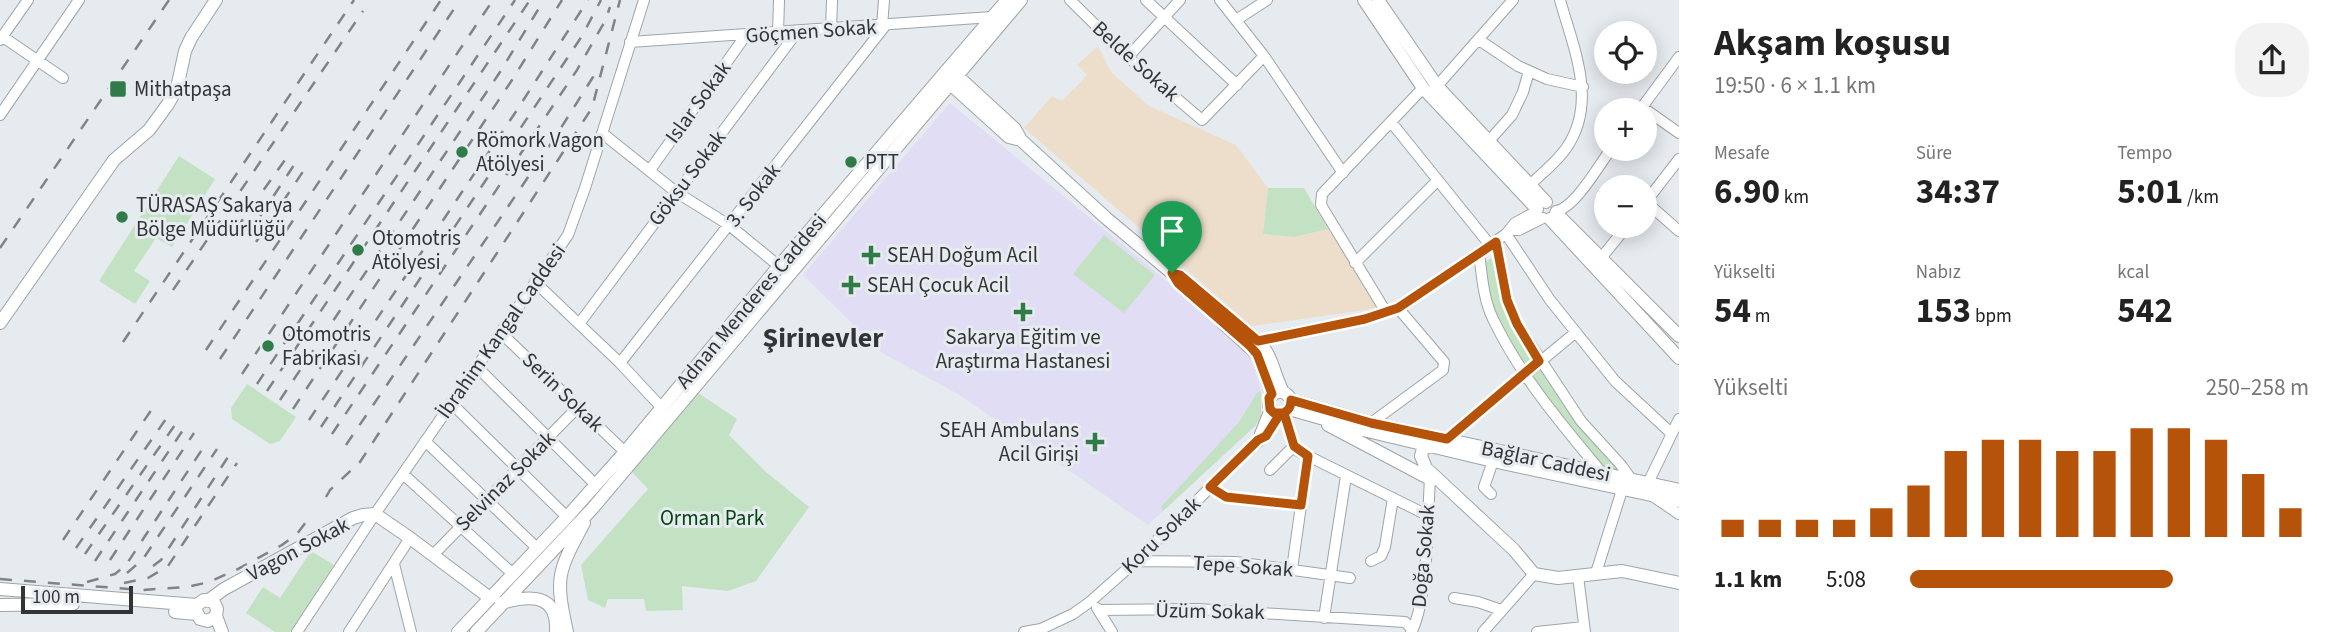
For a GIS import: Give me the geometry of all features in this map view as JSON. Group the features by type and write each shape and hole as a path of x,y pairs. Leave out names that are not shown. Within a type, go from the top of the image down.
{"main road":[{"path":"181,72 180,48 185,34 208,0"},
{"path":"0,323 114,160 149,130 169,104 177,88 191,38 216,0"},
{"name":"Adnan Menderes Caddesi","path":"495,601 513,574 625,452 779,266 950,76 1007,0"},
{"name":"Adnan Menderes Caddesi","path":"495,601 592,509 936,102 950,76 974,57 1021,0"},
{"path":"1363,0 1423,88 1547,212 1679,358"},
{"path":"1378,0 1437,86 1529,186 1547,212 1602,257 1679,336"},
{"path":"974,57 966,76 976,93"},
{"path":"950,76 976,93 1015,129 1021,140 1106,218 1172,273 1178,283 1254,343 1281,404"},
{"path":"950,76 978,109 1009,136 1021,140"},
{"path":"936,102 957,100 978,109"},
{"name":"Bağlar Caddesi","path":"1281,404 1631,479 1679,501"},
{"name":"Bağlar Caddesi","path":"1281,404 1359,429 1622,489 1679,490"},
{"path":"1317,416 1353,439 1449,489"},
{"path":"1430,446 1423,449 1422,462 1426,468 1514,550 1534,574 1558,578 1622,571 1679,583"},
{"path":"567,632 559,600 562,562 592,509"},
{"name":"Vagon Sokak","path":"205,617 224,589 363,514 375,514 495,601"},
{"path":"0,589 205,617 222,632"},
{"path":"451,632 461,628 495,601 536,597 547,603 555,614 556,632"},
{"path":"476,632 495,601"},
{"path":"0,605 53,603 205,617"}],"street":[{"path":"28,0 2,34 37,62 63,78"},
{"name":"İbrahim Kangal Caddesi","path":"297,632 375,514 568,235 644,0"},
{"path":"778,33 779,0"},
{"path":"831,30 832,0"},
{"path":"884,0 884,26"},
{"name":"Belde Sokak","path":"1070,0 1128,57 1202,120 1237,85"},
{"path":"1146,0 1237,85 1264,56"},
{"path":"1128,57 1180,0"},
{"path":"1220,0 1264,56 1343,173"},
{"path":"1236,20 1267,0"},
{"path":"1437,86 1513,0"},
{"path":"1529,186 1567,147 1577,125 1583,87 1581,72 1560,0"},
{"path":"0,115 74,2"},
{"name":"Göçmen Sokak","path":"631,42 992,18"},
{"name":"3. Sokak","path":"620,363 884,26"},
{"name":"Göksu Sokak","path":"579,324 797,32"},
{"name":"Islar Sokak","path":"650,170 746,35"},
{"path":"1479,40 1529,71 1547,79 1583,87"},
{"path":"1648,98 1679,57"},
{"path":"1488,142 1512,115 1529,71"},
{"path":"1386,312 1321,205 1322,194 1423,88"},
{"path":"1657,118 1679,132"},
{"path":"1391,122 1493,244 1507,300 1517,324 1581,421 1631,479"},
{"path":"602,133 676,192 729,225 779,266"},
{"path":"1657,188 1679,159"},
{"path":"1254,343 1365,319 1398,308 1493,244 1509,232 1515,223 1547,212 1563,210 1602,161"},
{"path":"1355,263 1438,180"},
{"path":"1657,212 1679,231"},
{"path":"1509,232 1550,300 1615,381 1671,433"},
{"path":"1602,257 1617,238"},
{"path":"1479,253 1485,294 1493,319 1552,414 1603,474"},
{"path":"535,282 620,363 662,408"},
{"path":"1371,423 1443,370 1444,362 1398,308"},
{"name":"Serin Sokak","path":"500,332 625,452"},
{"path":"1447,439 1576,332"},
{"path":"477,367 596,485"},
{"path":"451,403 567,517"},
{"path":"1281,404 1294,446 1308,456 1427,515"},
{"name":"Koru Sokak","path":"1024,632 1041,629 1073,614 1091,601 1136,561 1258,440 1266,423 1281,404"},
{"name":"Selvinaz Sokak","path":"433,555 578,407"},
{"path":"1679,419 1650,489 1679,514"},
{"path":"425,441 537,548"},
{"path":"1270,470 1294,446"},
{"path":"1292,569 1308,456"},
{"path":"1491,494 1485,486 1493,461"},
{"path":"403,474 513,574"},
{"path":"1324,618 1346,475"},
{"name":"Doğa Sokak","path":"1409,628 1417,619 1423,583 1430,479"},
{"path":"1210,487 1226,497 1301,505"},
{"path":"1596,573 1622,489"},
{"path":"1371,561 1381,556 1385,547 1393,498"},
{"path":"349,632 410,538"},
{"name":"Tepe Sokak","path":"1136,561 1236,562 1350,578"},
{"path":"394,564 411,632"},
{"path":"1483,632 1534,574"},
{"path":"1537,632 1585,629 1577,576"},
{"path":"1454,598 1501,610"},
{"path":"1091,601 1112,632"},
{"name":"Üzüm Sokak","path":"1099,610 1197,609 1274,612 1409,628"}],"shaded area":[{"path":"1098,46 1111,72 1149,106 1236,145 1268,188 1263,234 1295,237 1328,229 1380,308 1252,326 1024,128 1052,96 1062,101 1087,75 1077,65"},
{"name":"Sakarya Eğitim ve Araştırma Hastanesi","path":"950,103 1235,337 1250,356 1261,391 1261,416 1255,426 1148,525 958,394 882,353 803,275"}],"green space":[{"path":"179,156 215,179 172,247 156,238 134,271 150,281 135,304 99,281"},
{"path":"1268,188 1304,188 1328,229 1295,237 1263,234"},
{"path":"1104,235 1155,275 1124,313 1073,274"},
{"path":"1496,256 1507,300 1539,361 1631,479 1603,474 1552,413 1493,319 1483,263"},
{"path":"247,384 296,417 280,441 270,444 232,419 231,408"},
{"path":"1261,391 1261,416 1255,426 1163,511 1161,507 1239,422 1257,393"},
{"name":"Orman Park","path":"697,392 737,419 729,435 766,472 809,507 756,581 728,591 682,586 683,610 646,611 644,599 608,599 605,608 588,600 581,565 648,489 631,471"},
{"path":"311,551 334,565 290,632 275,632 246,613 263,587 280,598"}],"railway":[{"path":"0,248 169,0"},
{"path":"123,342 354,0"},
{"path":"206,350 441,0"},
{"path":"220,359 460,0"},
{"path":"242,374 493,0"},
{"path":"257,384 515,0"},
{"path":"267,391 530,0"},
{"path":"280,400 500,72 544,0"},
{"path":"293,409 512,80 562,0"},
{"path":"309,420 588,0"},
{"path":"321,427 582,36 601,0"},
{"path":"326,497 360,462 592,108 620,0"},
{"path":"332,434 577,70 610,7"},
{"path":"173,290 363,11"},
{"path":"346,445 554,139 593,77 597,65"},
{"path":"236,229 287,157"},
{"path":"247,236 296,162"},
{"path":"256,242 306,167"},
{"path":"63,540 154,406"},
{"path":"76,548 168,416"},
{"path":"85,554 177,422"},
{"path":"95,561 185,427"},
{"path":"110,560 194,433"},
{"path":"87,582 115,574 126,565 207,442"},
{"path":"127,573 143,559 217,449"},
{"path":"153,566 161,560 228,457"},
{"path":"124,583 148,578 168,566 237,463"},
{"path":"0,579 142,590 187,587 209,582 282,545 297,534 312,514"}],"place":[{"name":"Mithatpaşa","path":"118,89"},
{"name":"Römork Vagon Atölyesi","path":"462,152"},
{"name":"PTT","path":"851,162"},
{"name":"TÜRASAŞ Sakarya Bölge Müdürlüğü","path":"122,217"},
{"name":"Otomotris Atölyesi","path":"358,250"},
{"name":"SEAH Doğum Acil","path":"871,255"},
{"name":"SEAH Çocuk Acil","path":"851,285"},
{"name":"Sakarya Eğitim ve Araştırma Hastanesi","path":"1023,312"},
{"name":"Otomotris Fabrikası","path":"268,346"},
{"name":"SEAH Ambulans Acil Girişi","path":"1095,442"}],"district":[{"name":"Şirinevler","path":"823,338"}],"route":[{"path":"1172,273 1178,283 1257,354 1272,394 1268,404 1270,409 1274,413 1284,413 1294,446 1308,456 1301,505 1226,497 1210,487 1258,440 1266,436 1280,414 1284,413 1289,409 1291,400 1371,423 1447,439 1539,361 1517,324 1507,300 1496,242 1398,308 1365,319 1258,341 1180,275 1172,273"}]}
